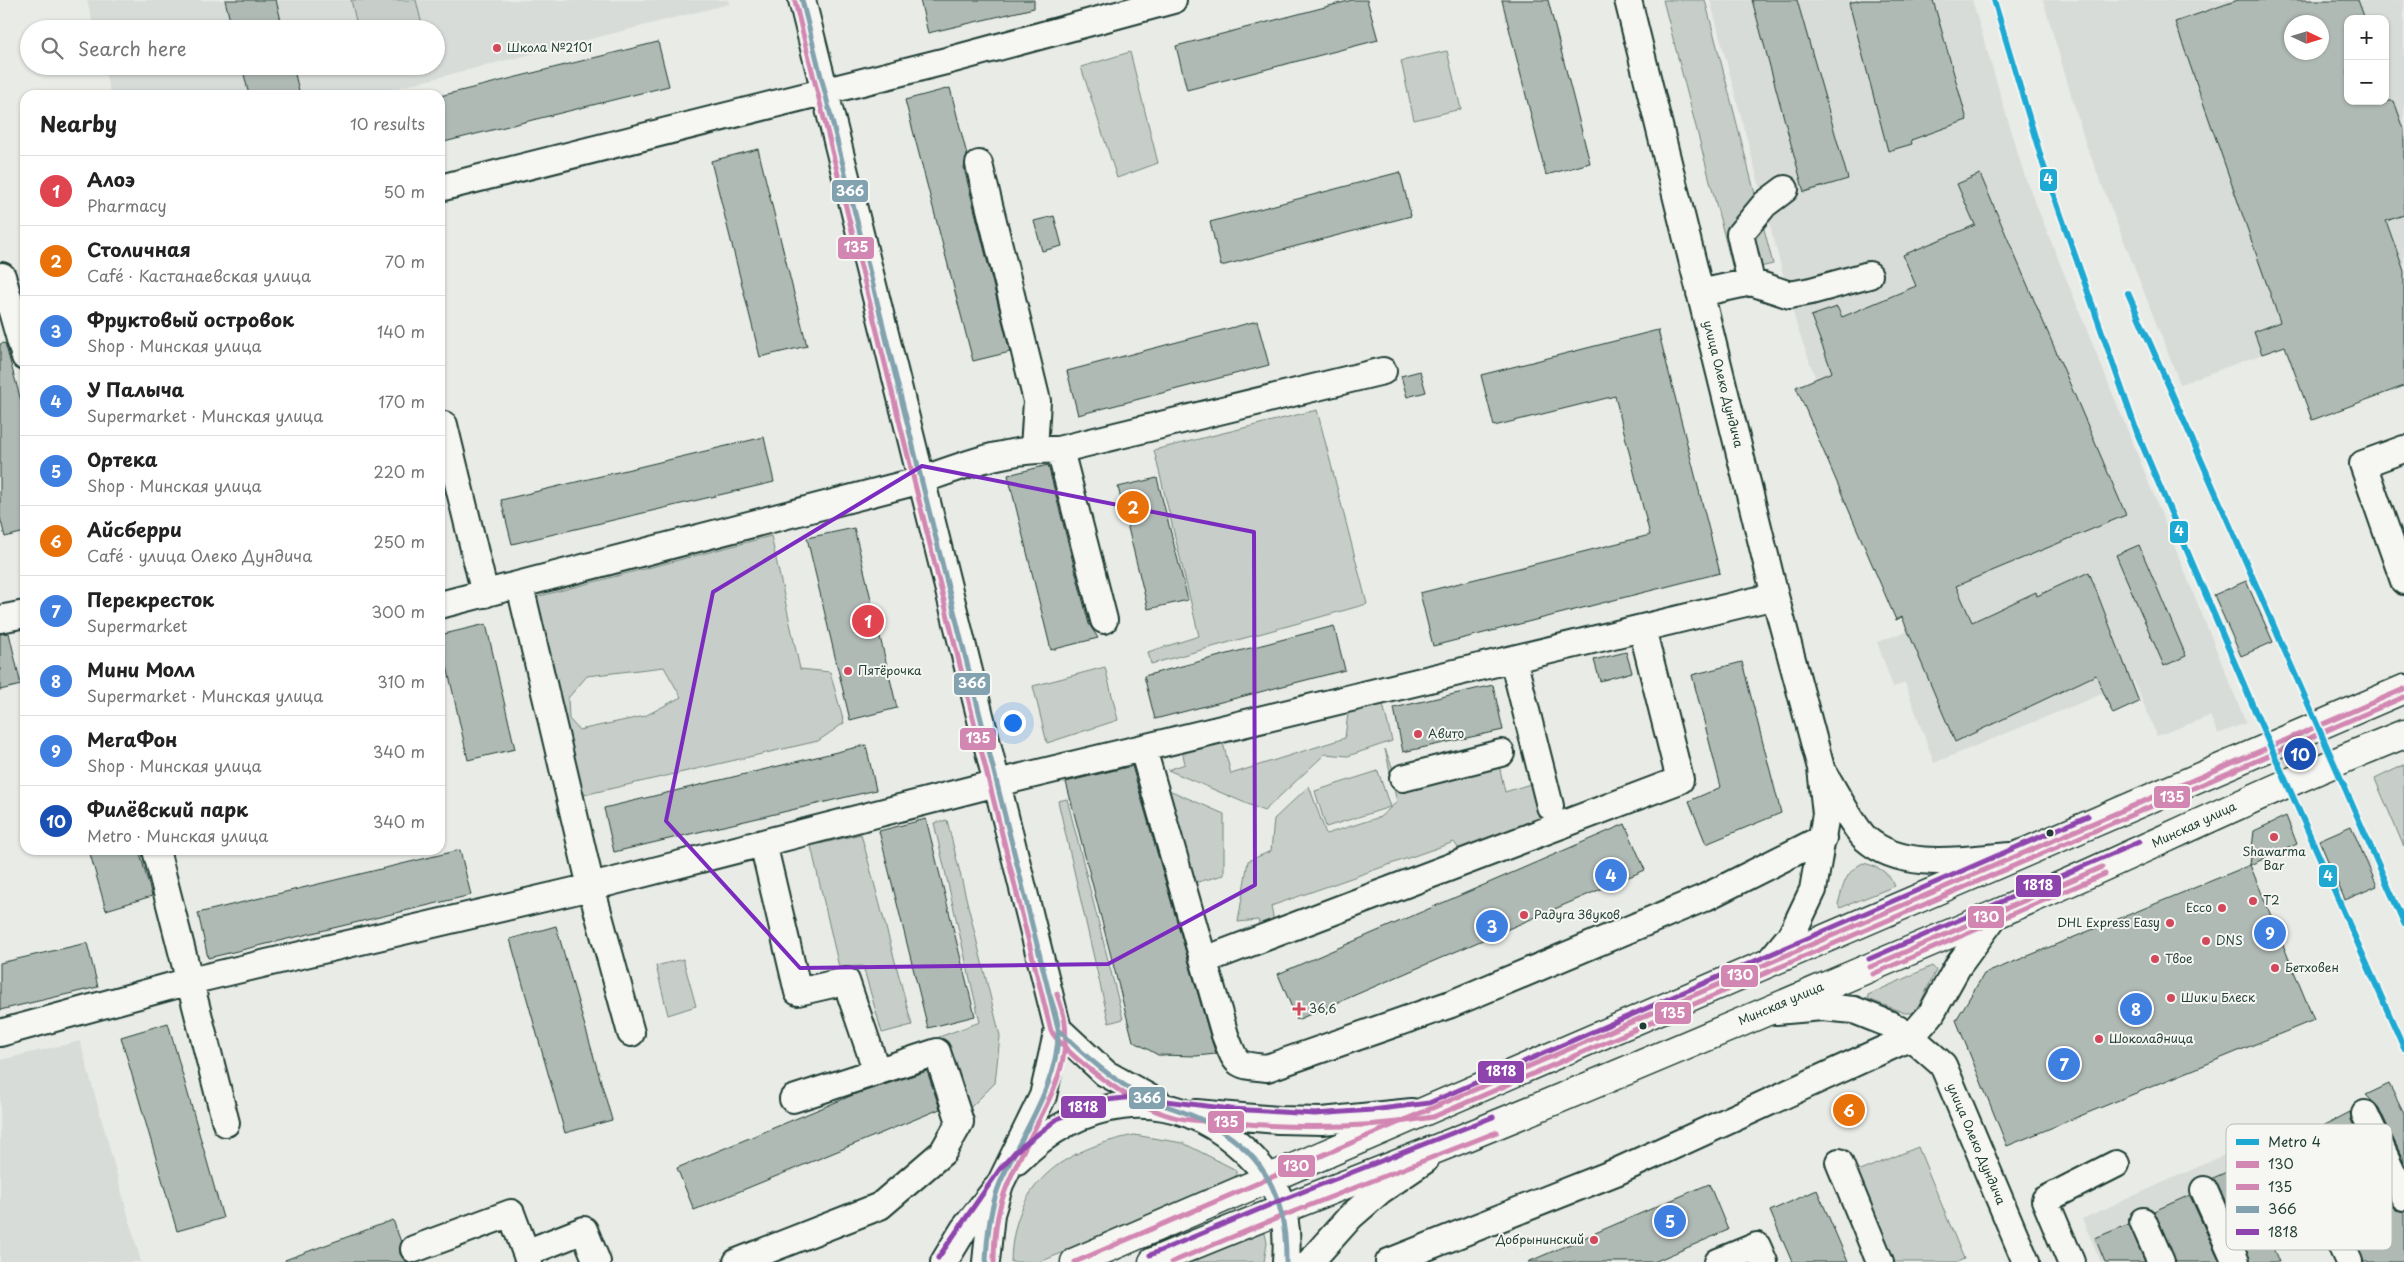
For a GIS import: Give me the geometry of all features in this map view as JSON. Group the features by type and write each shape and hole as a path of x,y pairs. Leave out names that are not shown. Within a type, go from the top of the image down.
{"main road":[{"path":"1075,1262 1431,1110 2322,723 2404,690"},
{"name":"Минская улица","path":"1152,1262 1282,1208 1452,1143 1996,914 2273,788 2404,734"}],"street":[{"path":"802,0 1058,1029 1043,1096 1004,1177 991,1214 986,1262"},
{"path":"445,187 1173,0"},
{"name":"улица Олеко Дундича","path":"1628,0 1775,596 1821,768 1826,814 1813,890 1792,934 1769,962"},
{"path":"979,164 1037,401 1034,449"},
{"path":"1751,282 1740,234 1765,204 1785,189"},
{"path":"1700,293 1751,282 1790,294 1811,291 1869,275"},
{"path":"2,276 20,339"},
{"path":"445,604 520,586 922,480 985,457 1034,449 1060,450 1383,371"},
{"path":"445,430 485,594"},
{"path":"2404,449 2363,464 2404,581"},
{"path":"1060,450 1104,620"},
{"path":"520,586 591,887 631,1032"},
{"path":"0,1033 190,981 591,887 997,783 1775,596"},
{"path":"0,619 20,615"},
{"path":"1205,960 1680,780 1642,628"},
{"path":"1513,659 1550,806"},
{"path":"1143,749 1205,960 1224,1035 1234,1059 1242,1066 1266,1068 1450,1004 1706,896 1823,838"},
{"path":"1403,778 1501,753"},
{"name":"улица Олеко Дундича","path":"1821,768 1866,839 1895,856 1925,860 2016,856"},
{"path":"763,843 798,992 846,981 877,1072"},
{"path":"157,855 226,1123"},
{"path":"1389,1262 1616,1172 1911,1037 1930,1014 1958,966 1996,914"},
{"name":"улица Олеко Дундича","path":"1761,1012 1822,1006 1854,1010 1889,1024 1911,1037 1943,1065 2026,1262"},
{"path":"1058,1029 1105,1073 1223,1132 1260,1163 1270,1179 1282,1208 1288,1235 1286,1262"},
{"path":"737,1262 880,1206 943,1152 960,1122 937,1052 793,1099"},
{"path":"944,1262 964,1229 1004,1177 1030,1148 1053,1130 1075,1118 1099,1109 1124,1105 1278,1120 1322,1121 1362,1119 1431,1110"},
{"path":"2365,1114 2370,1124"},
{"path":"1310,1262 1350,1217 1381,1190 1452,1143"},
{"path":"1839,1162 1880,1262"},
{"path":"2071,1262 2045,1200 2116,1164"},
{"path":"2392,1171 2404,1197"},
{"path":"2204,1190 2226,1240"},
{"path":"414,1249 511,1213 527,1258 584,1230 596,1262"},
{"path":"2143,1221 2161,1262"},
{"path":"1718,1262 1757,1246 1764,1262"},
{"path":"2231,1250 2236,1262"},
{"path":"2344,1250 2349,1262"}],"highlighted area":[{"path":"922,466 1254,532 1255,885 1108,964 800,968 666,821 713,592"}],"shaded area":[{"name":"Школа №2101","path":"87,0 728,0 729,4 389,90 110,90 105,75 445,75 445,20 92,20"},
{"path":"351,0 416,0 421,20 356,20"},
{"path":"1663,0 1705,0 1773,264 1734,273"},
{"path":"1710,0 1972,0 2025,177 2246,723 2218,734 2210,716 2157,736 2134,681 1934,763 1905,683 1893,687 1877,642 1908,631 1797,327"},
{"path":"2043,0 2404,0 2404,303 2180,384 2085,142"},
{"path":"1447,51 1461,109 1414,120 1401,61"},
{"path":"1130,52 1158,163 1117,178 1081,67"},
{"path":"1317,410 1367,604 1151,664 1148,652 1199,636 1154,450"},
{"path":"771,536 800,669 830,672 844,723 818,741 579,796 532,598","holes":["664,667 681,697 645,716 579,730 569,719 568,698 587,676"]},
{"path":"1105,667 1118,720 1047,743 1033,686"},
{"path":"1381,696 1392,741 1348,756 1325,754 1264,811 1168,770 1185,764 1181,745 1221,735 1231,774 1345,738 1349,704"},
{"path":"1385,749 1401,789 1499,765 1505,792 1549,778 1561,811 1461,852 1454,842 1271,906 1274,922 1260,927 1258,920 1238,922 1248,861 1271,851 1274,819 1309,786 1326,834 1380,817 1397,802"},
{"path":"2404,765 2404,847 2375,779"},
{"path":"1378,771 1390,807 1326,827 1315,791"},
{"path":"1162,787 1224,814 1224,875 1190,884"},
{"path":"1067,799 1123,1019 1109,1023 1058,801"},
{"path":"947,820 1000,1036 995,1083 963,1115 939,1037 980,1022 934,823"},
{"path":"861,834 912,1025 882,1033 863,966 839,967 811,846"},
{"path":"1863,863 1882,870 1895,886 1840,908 1838,904 1848,875"},
{"path":"683,959 696,1006 668,1015 656,966"},
{"path":"1932,966 1936,970 1919,1006 1913,1013 1905,1013 1868,999 1868,995"},
{"path":"80,1041 141,1262 0,1262 0,1060"},
{"path":"1134,1135 1183,1143 1236,1170 1236,1175 1232,1182 1040,1262 1011,1262 1014,1234 1021,1211 1032,1191 1046,1174 1064,1161 1085,1150"},
{"path":"1918,1147 1964,1259 1957,1262 1886,1262 1850,1175"},
{"path":"2226,1154 2226,1250 2274,1250 2279,1262 2101,1262 2082,1219"},
{"path":"1264,1229 1267,1243 1264,1262 1186,1262"}],"building":[{"path":"225,0 276,0 281,20 230,20"},
{"path":"920,0 1034,0 1034,8 928,33"},
{"path":"1352,0 1367,0 1378,40 1187,90 1176,46"},
{"path":"1502,0 1548,0 1590,163 1546,175"},
{"path":"1752,0 1797,0 1848,179 1804,192"},
{"path":"1861,0 1933,0 1967,120 1911,140 1912,144 1888,151 1849,3"},
{"path":"2238,0 2358,0 2364,15 2344,15 2344,105 2389,105 2389,101 2394,101 2404,129 2404,215 2386,221 2404,271 2404,386 2312,420 2285,346 2262,354 2254,332 2280,322 2175,22"},
{"path":"658,42 669,86 445,142 445,95"},
{"path":"244,75 295,75 299,90 248,90"},
{"path":"950,88 967,155 964,168 1010,352 973,361 905,100"},
{"path":"758,149 807,346 760,357 711,161"},
{"path":"1400,172 1411,216 1221,266 1210,222"},
{"path":"1980,174 2126,515 1956,586 1972,622 2036,592 2037,596 2089,572 2139,702 2113,714 2096,675 1955,742 1902,617 1896,620 1796,387 1832,372 1811,316 1837,307 1842,317 1916,286 1903,255 1975,225 1957,184"},
{"path":"1054,216 1062,246 1042,251 1034,221"},
{"path":"1257,321 1269,365 1078,415 1067,371"},
{"path":"1658,330 1720,573 1433,646 1420,593 1650,535 1615,396 1494,426 1481,375"},
{"path":"5,343 20,397 20,533 5,537 0,517 0,344"},
{"path":"1420,371 1426,392 1407,397 1401,376"},
{"path":"764,437 774,482 512,544 501,500"},
{"path":"1048,465 1089,624 1098,638 1051,650 1008,475"},
{"path":"1157,478 1188,600 1148,609 1118,487"},
{"path":"854,528 897,708 850,720 807,538"},
{"path":"2139,545 2186,656 2164,666 2116,555"},
{"path":"2246,581 2273,642 2241,656 2214,595"},
{"path":"486,624 515,749 468,760 445,657 445,634"},
{"path":"1334,626 1345,670 1155,719 1144,676"},
{"path":"9,633 20,685 0,690 0,634"},
{"path":"1626,652 1632,672 1600,681 1594,660"},
{"path":"1742,662 1781,813 1706,844 1689,801 1721,787 1692,675"},
{"path":"1493,685 1503,730 1403,752 1394,708"},
{"path":"866,745 876,790 614,852 604,808"},
{"path":"1132,766 1216,1054 1196,1056 1158,1055 1133,1041 1066,782"},
{"name":"Shawarma Bar","path":"2286,816 2297,844 2250,865 2254,831"},
{"path":"926,819 975,1016 928,1028 879,831"},
{"path":"1625,824 1645,870 1297,1020 1278,974"},
{"path":"2351,826 2377,886 2345,900 2319,840"},
{"path":"460,850 471,895 208,958 198,913"},
{"path":"90,855 140,855 152,896 106,910"},
{"path":"2250,865 2314,1020 2007,1146 1956,1020 1984,974"},
{"path":"556,926 612,1120 565,1133 510,939"},
{"path":"87,943 98,987 0,1010 0,963"},
{"path":"168,1023 223,1218 177,1231 121,1037"},
{"path":"927,1071 940,1109 694,1210 677,1168 853,1095"},
{"path":"2389,1084 2404,1114 2404,1162 2392,1136 2392,1124 2386,1124 2379,1108 2366,1095"},
{"path":"2350,1112 2353,1124 2327,1124"},
{"path":"2226,1172 2226,1203 2218,1184 2213,1178"},
{"path":"1709,1184 1728,1230 1654,1262 1528,1262"},
{"path":"1817,1190 1848,1262 1792,1262 1770,1211"},
{"path":"2190,1195 2220,1262 2176,1262 2154,1211"},
{"path":"2392,1205 2396,1210 2404,1212 2404,1262 2364,1262 2359,1250 2392,1250"},
{"path":"393,1220 401,1242 400,1254 407,1262 286,1262 285,1260"},
{"path":"2129,1224 2145,1262 2105,1262 2095,1238"},
{"path":"2246,1250 2274,1250 2279,1262 2251,1262"}],"metro line":[{"name":"4","path":"1994,0 2043,164 2138,435 2258,718 2404,1048"},
{"name":"4","path":"2128,293 2404,923"}],"transit line":[{"name":"366","path":"802,0 1058,1029 1088,1058 1120,1083 1144,1097 1200,1119 1240,1144 1267,1176 1276,1195 1282,1215 1286,1262"},
{"name":"135","path":"795,2 1051,1031 1072,1054 1103,1079 1136,1100 1164,1114 1186,1119 1303,1127 1355,1126 1433,1117 2404,697"},
{"name":"130","path":"1075,1262 2404,689"},
{"name":"1818","path":"938,1258 1000,1169 1015,1152 1057,1119 1090,1104 1133,1097 1231,1109 1315,1114 1429,1103 2088,816"},
{"name":"1818","path":"1869,959 2139,842"},
{"name":"130","path":"1870,967 2102,867"},
{"name":"135","path":"1873,974 2105,874"},
{"name":"135","path":"994,1262 996,1228 1004,1194 1054,1089 1061,1067 1065,1045 1065,1023 1057,994"},
{"name":"366","path":"986,1262 990,1222 1000,1183 1038,1107 1053,1067 1057,1047 1058,1026 1050,996"},
{"name":"1818","path":"1150,1255 1279,1201 1493,1117"},
{"name":"135","path":"1172,1262 1285,1215 1497,1132"}],"place":[{"name":"Школа №2101","path":"497,48"},
{"name":"Столичная","path":"1133,507"},
{"name":"Алоэ","path":"868,621"},
{"name":"Пятёрочка","path":"848,671"},
{"name":"Авито","path":"1418,734"},
{"name":"Филёвский парк","path":"2300,754"},
{"name":"Shawarma Bar","path":"2274,837"},
{"name":"У Палыча","path":"1611,875"},
{"name":"T2","path":"2253,901"},
{"name":"Ecco","path":"2222,908"},
{"name":"Радуга Звуков","path":"1524,915"},
{"name":"DHL Express Easy","path":"2170,923"},
{"name":"Фруктовый островок","path":"1492,926"},
{"name":"МегаФон","path":"2270,933"},
{"name":"DNS","path":"2206,941"},
{"name":"Твое","path":"2155,959"},
{"name":"Бетховен","path":"2275,968"},
{"name":"Шик и Блеск","path":"2171,998"},
{"name":"36,6","path":"1299,1009"},
{"name":"Мини Молл","path":"2136,1009"},
{"name":"Шоколадница","path":"2099,1039"},
{"name":"Перекресток","path":"2064,1064"},
{"name":"Айсберри","path":"1849,1110"},
{"name":"Ортека","path":"1670,1221"},
{"name":"Добрынинский","path":"1594,1240"}]}
